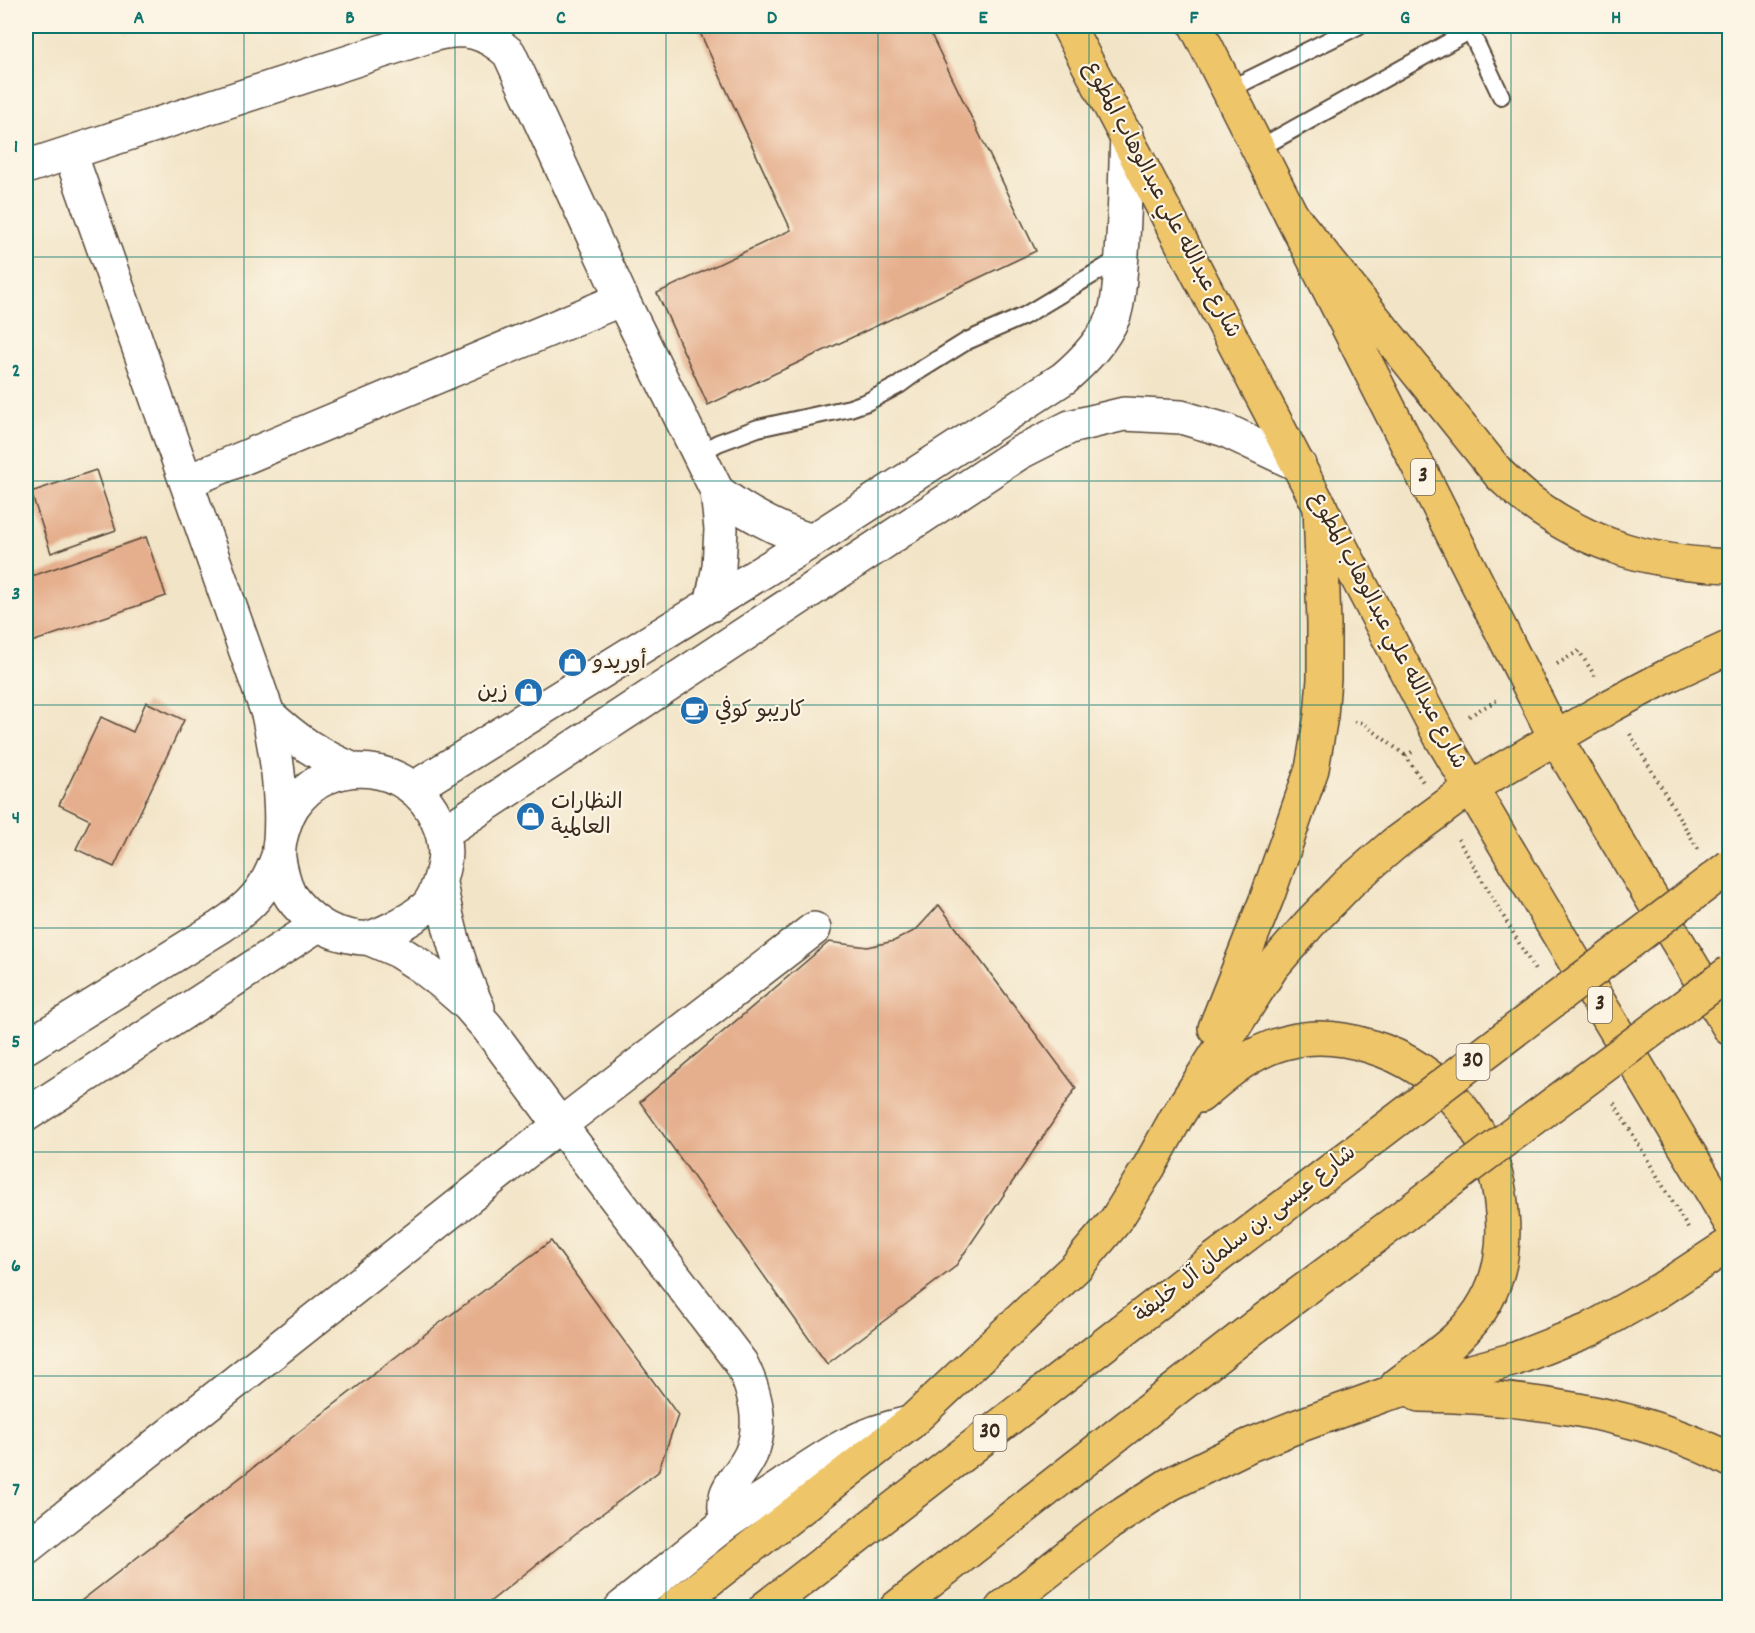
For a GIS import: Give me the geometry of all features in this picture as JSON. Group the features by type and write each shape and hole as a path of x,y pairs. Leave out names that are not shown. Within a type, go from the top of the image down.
{"main road":[{"name":"شارع عبدالله علي عبدالوهاب المطوع","path":"1068,26 1439,734 1730,1222"},
{"name":"3","path":"1196,26 1526,683 1556,739 1730,1029"},
{"path":"1292,216 1500,475 1530,502 1572,528 1637,555 1676,563 1730,566"},
{"path":"1176,1118 1268,895 1312,769 1321,716 1324,679 1320,505"},
{"path":"673,1608 910,1423 1076,1267 1116,1220 1176,1118 1272,967 1350,882 1394,844 1470,788 1612,705 1730,647"},
{"name":"شارع عيسى بن سلمان آل خليفة","path":"765,1608 1216,1258 1730,866"},
{"path":"896,1608 1256,1326 1730,972"},
{"path":"1176,1118 1244,1060 1265,1049 1312,1038 1336,1038 1386,1051 1411,1063 1434,1079 1471,1119 1488,1152 1501,1196 1502,1251 1497,1277 1486,1301 1471,1324 1452,1342 1384,1395"},
{"path":"1002,1608 1108,1524 1170,1484 1298,1426 1384,1395 1515,1359 1589,1330 1660,1290 1730,1244"},
{"path":"1384,1395 1443,1395 1502,1399 1572,1410 1640,1425 1684,1439 1730,1460"}],"street":[{"path":"26,167 435,34 451,30 468,30 484,35 497,43 509,53 622,299 717,491 721,529 719,567 711,605"},
{"path":"414,788 812,541 1064,378 1083,362 1100,340 1114,316 1123,257 1127,135"},
{"path":"70,153 268,714 279,776 281,808 279,848 290,896 318,925 340,934 368,938 396,950 422,966 468,1005 488,1028 741,1363 750,1380 755,1398 756,1436 750,1454 726,1494 724,1503 727,1522"},
{"path":"186,482 622,299"},
{"path":"443,833 1019,453 1070,427 1124,414 1181,417 1225,430 1299,465"},
{"path":"717,491 762,521 787,533 812,541"},
{"path":"268,714 307,747 354,770"},
{"path":"26,1047 242,912 272,876 284,822 293,806 305,792 320,782 336,774 354,770 375,771 396,777 414,788 432,808 443,833 445,858 440,884 428,906 404,923 368,938"},
{"path":"440,884 457,958 488,1028"},
{"path":"26,1116 318,925"},
{"path":"26,1548 560,1125 814,928"},
{"path":"621,1608 727,1522 847,1443 888,1427 910,1423"}],"lane":[{"path":"1228,90 1358,26"},
{"path":"1258,149 1469,28 1501,96"},
{"path":"698,454 718,443 758,428 850,408 867,402 899,385 967,341 1024,316 1123,257"}],"path":[{"path":"1321,716 1363,723 1406,756"}],"building":[{"path":"123,26 142,26 126,33"},
{"path":"697,26 927,26 1036,251 708,405 657,293 791,230"},
{"path":"96,470 116,530 51,553 31,492"},
{"path":"146,537 166,596 26,644 26,578"},
{"path":"146,702 184,720 114,867 76,849 90,820 59,805 101,717 133,732"},
{"path":"939,905 1076,1088 955,1267 827,1364 640,1102 829,942 868,947 894,941 916,930"},
{"path":"551,1241 678,1415 658,1472 482,1608 72,1608 433,1328"}],"place":[{"name":"أوريدو","path":"572,663"},
{"name":"زين","path":"529,692"},
{"name":"كاريبو كوفي","path":"694,711"},
{"name":"النظارات العالمية","path":"530,816"}]}
